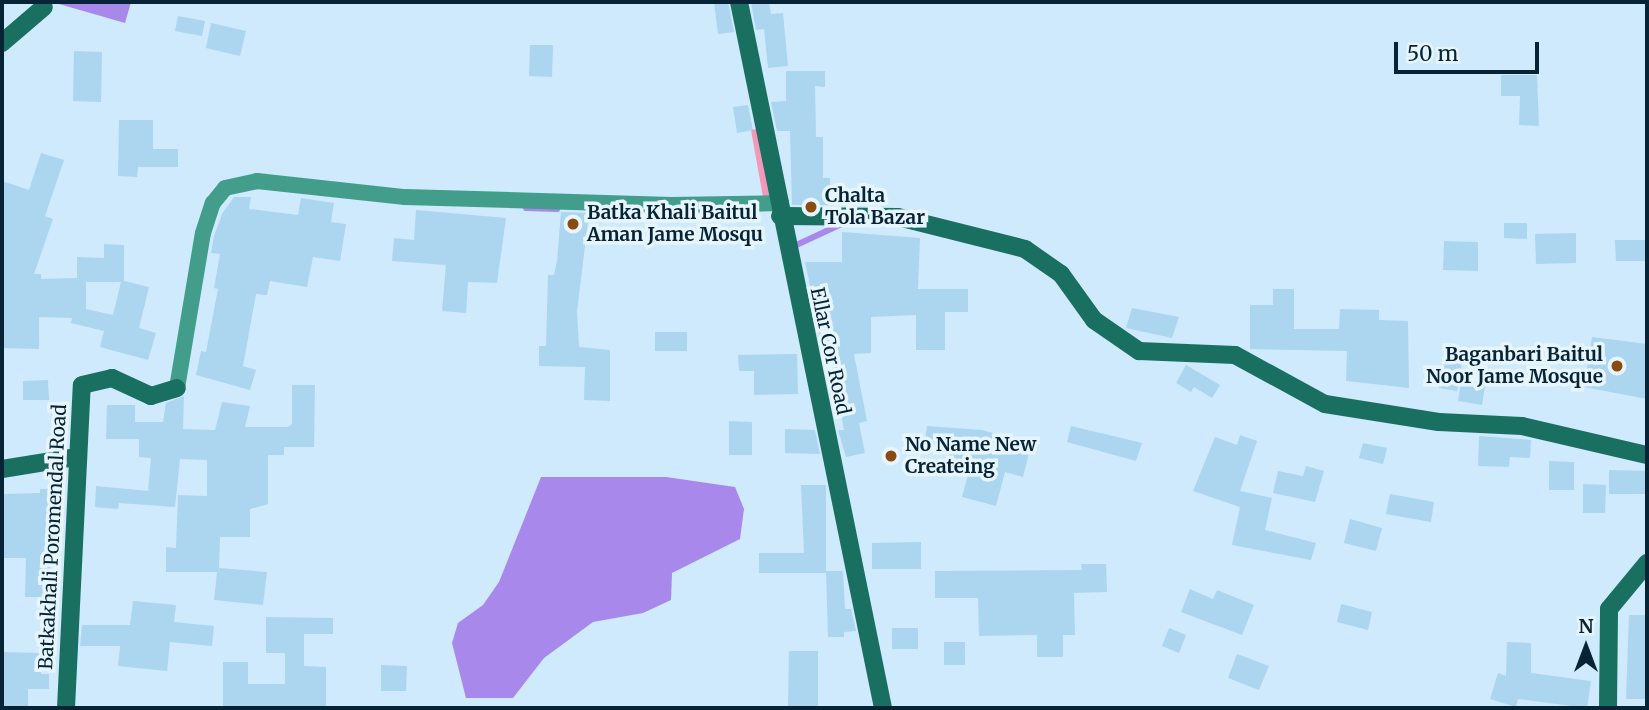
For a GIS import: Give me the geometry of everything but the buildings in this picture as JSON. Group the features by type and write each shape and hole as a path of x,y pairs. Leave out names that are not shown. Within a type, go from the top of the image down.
{"street":[{"name":"Ellar Cor Road","path":"739,2 883,708"},
{"path":"2,43 44,6"},
{"path":"177,388 203,233 213,202 225,188 257,181 405,197 780,209 898,217 1025,249 1060,274 1094,320 1139,351 1235,355 1325,404 1440,422 1522,426 1647,455"},
{"name":"Batkakhali Poromendal Road","path":"66,708 82,385 112,378 151,396 177,388"},
{"path":"2,469 77,457"},
{"path":"1608,708 1609,609 1647,563"}],"shaded area":[{"path":"52,2 131,2 125,23"},
{"path":"762,128 774,195 763,197 751,130"},
{"path":"541,477 666,477 735,487 744,509 740,539 672,573 671,600 643,613 593,622 544,658 513,698 466,698 452,643 458,623 483,605 499,582"}],"waterway":[{"path":"526,208 557,209"},
{"path":"792,247 846,222"}],"place":[{"name":"Chalta Tola Bazar","path":"811,207"},
{"name":"Batka Khali Baitul Aman Jame Mosqu","path":"573,224"},
{"name":"Baganbari Baitul Noor Jame Mosque","path":"1617,366"},
{"name":"No Name New Createing","path":"891,456"}]}
